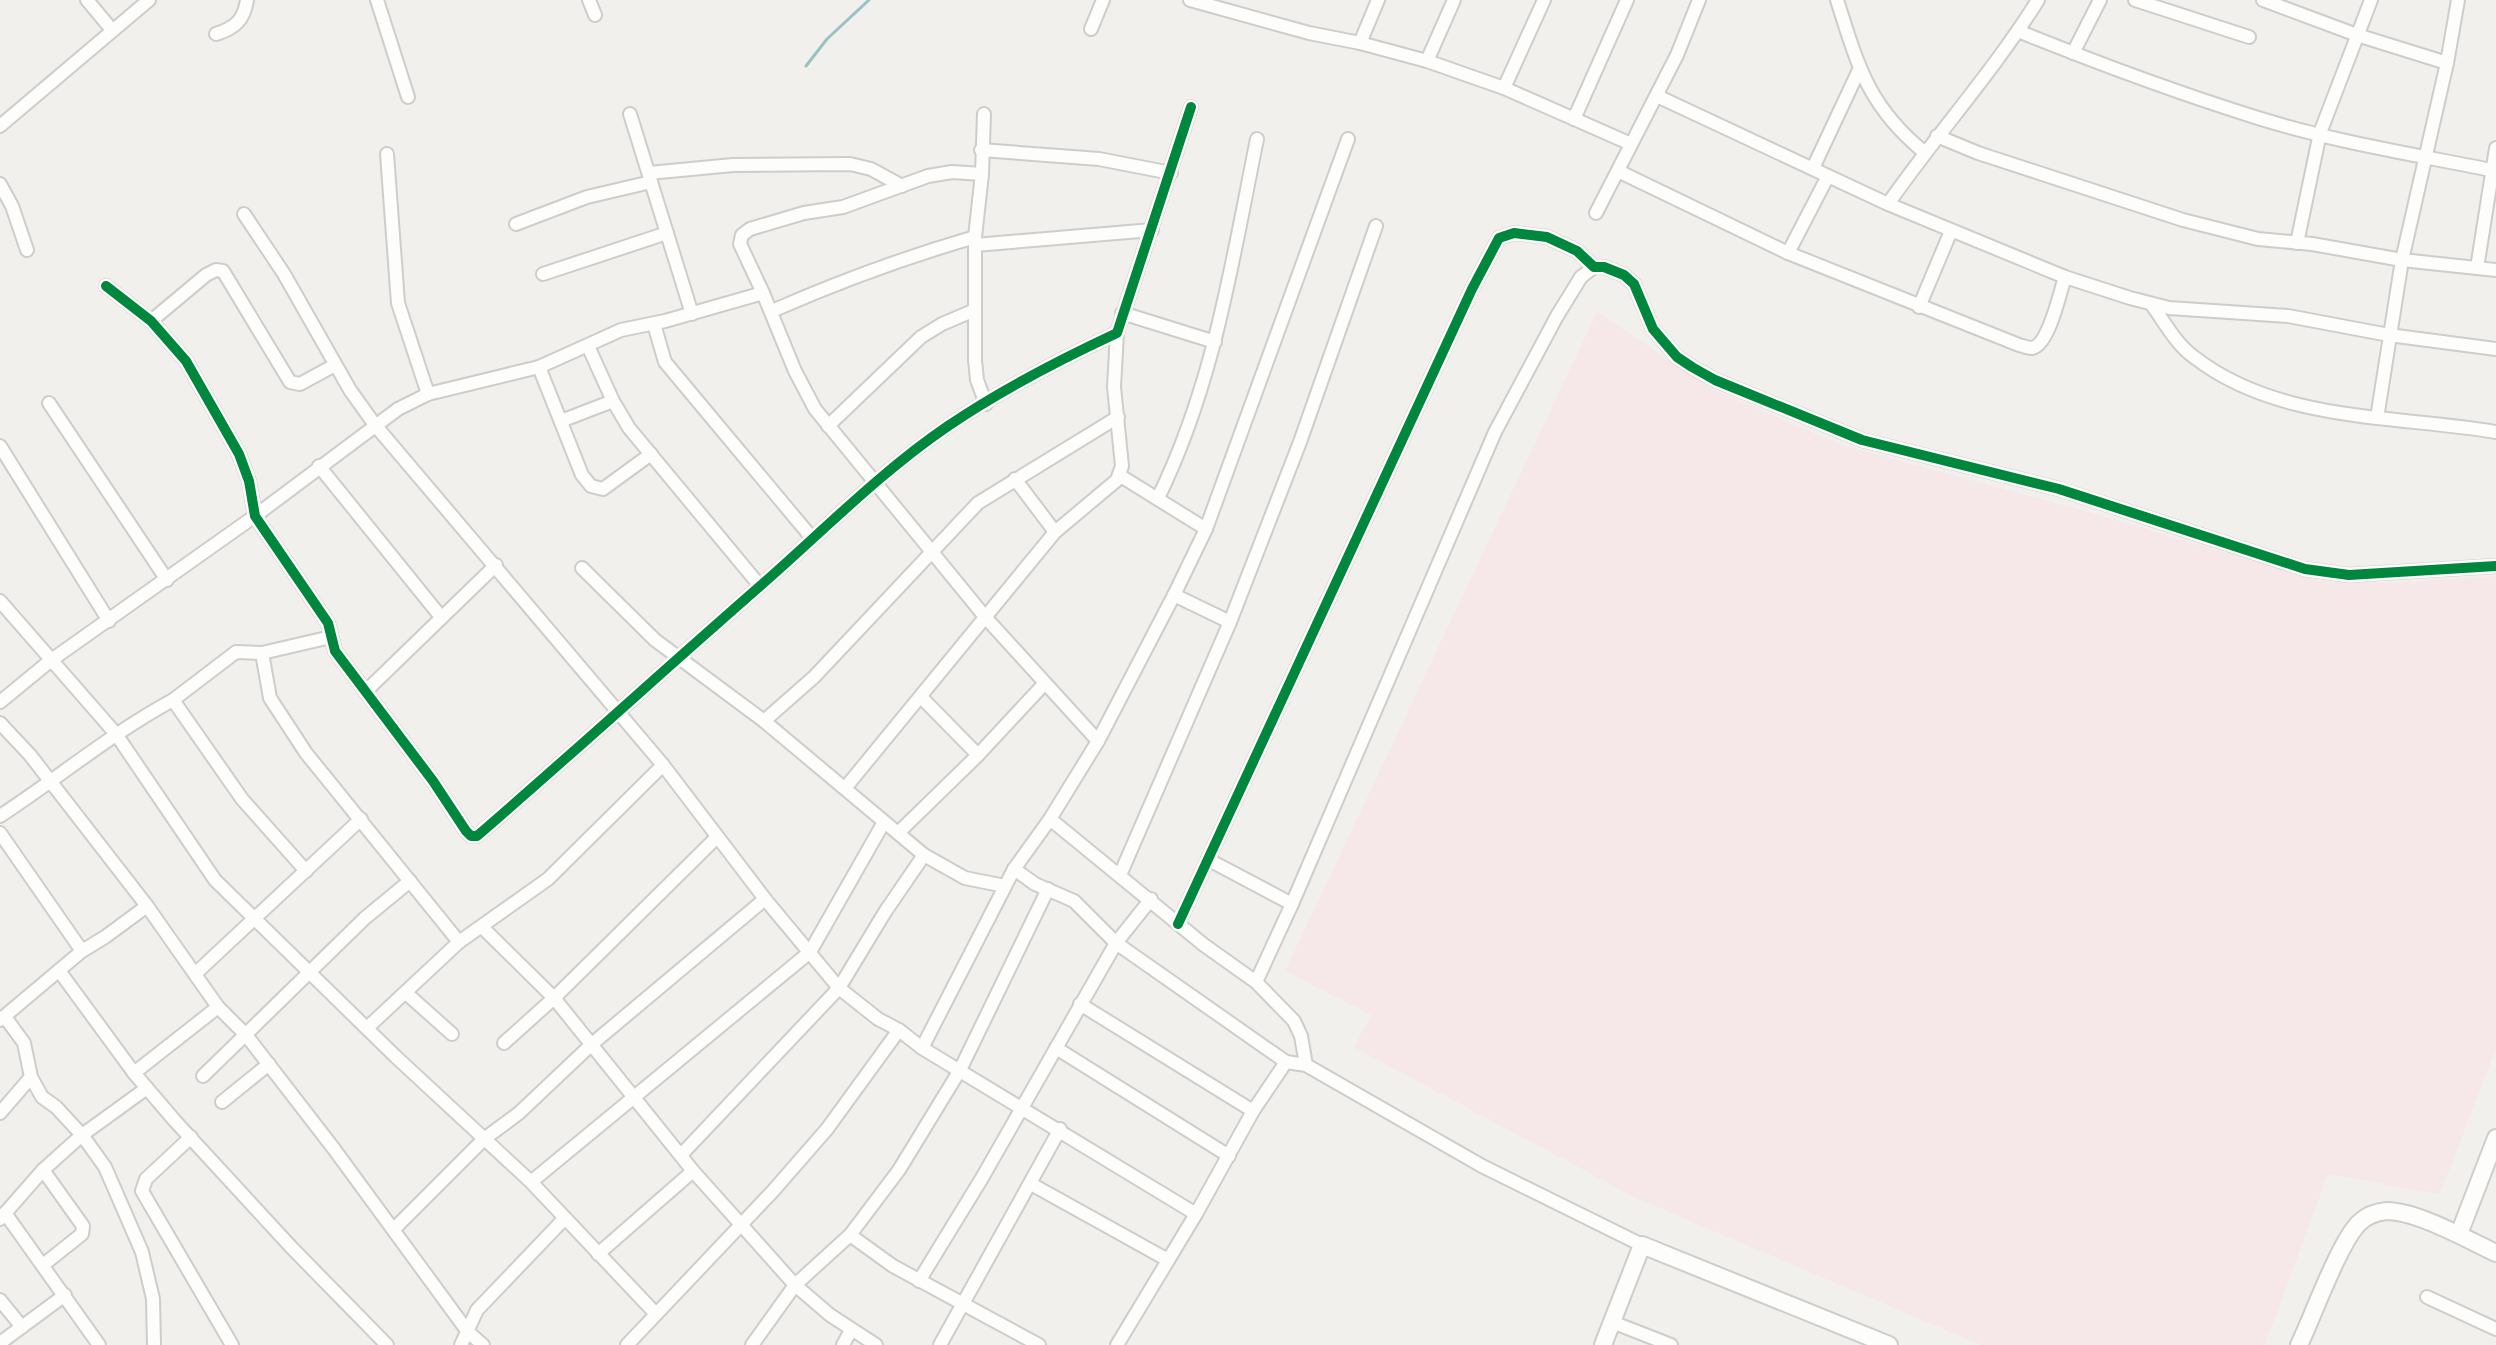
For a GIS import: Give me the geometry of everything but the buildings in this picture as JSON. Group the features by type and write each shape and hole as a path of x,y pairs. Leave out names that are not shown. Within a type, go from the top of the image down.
{"street":[{"path":"87,0 112,30"},
{"path":"0,126 149,0"},
{"path":"216,34 235,27 241,20 247,0"},
{"path":"377,0 408,97"},
{"path":"589,0 595,15"},
{"path":"1091,29 1103,0"},
{"path":"1190,0 1427,61 1504,88 1631,144"},
{"path":"1360,43 1378,0"},
{"path":"1427,61 1454,0"},
{"path":"1504,88 1544,0"},
{"path":"1574,119 1627,0"},
{"path":"1596,213 1677,55 1699,0"},
{"path":"1837,0 1859,70 1879,106 1924,152"},
{"path":"1888,204 1924,152 1987,75 2038,0"},
{"path":"2073,53 2100,0"},
{"path":"2135,0 2249,37"},
{"path":"2263,0 2357,35 2447,63"},
{"path":"2297,243 2320,133 2371,0"},
{"path":"2377,418 2402,260 2447,63 2458,0"},
{"path":"2018,31 2259,118 2493,170"},
{"path":"1813,168 1859,70"},
{"path":"1657,96 1951,231 2065,277 2152,305 2288,316 2389,335 2496,349"},
{"path":"846,787 1055,532 1113,485 1119,475 1122,466 1114,387 1117,333 1191,107"},
{"path":"630,114 692,314"},
{"path":"984,114 975,241 975,366 986,404"},
{"path":"1937,136 2183,220 2268,241 2496,270"},
{"path":"1158,498 1188,432 1215,342 1257,139"},
{"path":"922,1048 1014,869 1050,819 1098,741 1206,529 1348,139"},
{"path":"2477,268 2496,148"},
{"path":"981,150 1099,159 1171,173"},
{"path":"387,154 398,303 428,394"},
{"path":"516,224 650,177 733,165 850,164 881,173 902,186"},
{"path":"1618,171 1788,253 2006,341 2032,348 2041,343 2048,331 2065,277"},
{"path":"982,174 943,173 843,207 804,213 750,229 742,235 740,244 772,311 795,371 809,399 828,426 986,618 1098,741"},
{"path":"1788,253 1828,176"},
{"path":"0,184 12,206 27,250"},
{"path":"244,214 375,425 663,765 765,899 839,988 922,1048 1196,1214"},
{"path":"1120,875 1230,622 1300,442 1376,226"},
{"path":"772,311 843,280 975,241 1152,230"},
{"path":"1919,307 1951,231"},
{"path":"543,274 667,233"},
{"path":"1178,924 1355,539 1499,238 1506,234 1537,235 1561,241 1594,267"},
{"path":"1256,982 1495,432 1557,316 1581,277 1594,267 1604,267 1624,275 1634,284 1653,329 1684,362 1715,380 1862,440 2059,489 2305,569 2349,575 2496,566"},
{"path":"151,321 206,275 216,270 223,271 290,382 300,384 335,365"},
{"path":"106,286 151,321 186,361 245,468 255,516 328,623 335,651 471,836 477,836 620,713 677,657 812,538 947,427 1036,372 1117,333"},
{"path":"0,702 50,661 167,580 398,409 428,394 539,367 621,330 654,324 763,293"},
{"path":"2152,305 2177,341 2195,358 2243,386 2283,400 2377,418 2496,432"},
{"path":"828,426 921,337 975,310"},
{"path":"1122,313 1215,342"},
{"path":"654,324 665,362 812,538"},
{"path":"588,346 629,428 760,586"},
{"path":"539,367 587,482 603,489 651,454"},
{"path":"561,421 613,401"},
{"path":"49,403 167,580"},
{"path":"764,721 814,677 978,503 1118,417"},
{"path":"0,446 109,621"},
{"path":"319,466 441,617"},
{"path":"1119,475 1206,529"},
{"path":"1015,479 1055,532"},
{"path":"366,691 496,565"},
{"path":"582,568 640,627 764,721 924,855 965,878 1005,886"},
{"path":"1174,595 1230,622"},
{"path":"0,601 116,734 215,880 531,1182 656,1314"},
{"path":"0,816 51,783 116,734 173,700 236,652 262,653 331,637"},
{"path":"262,653 270,698 306,753 459,942"},
{"path":"898,833 978,755 1045,683"},
{"path":"922,698 978,755"},
{"path":"173,700 242,799 306,871"},
{"path":"0,723 30,755 147,906 218,1007 269,1064 468,1332 483,1345"},
{"path":"367,1028 459,942 548,879 663,765"},
{"path":"195,974 361,819"},
{"path":"1050,819 1178,924 1256,982 1294,1021 1301,1036 1306,1065"},
{"path":"531,1182 810,952 884,822"},
{"path":"0,833 82,951"},
{"path":"504,1043 554,998 717,837"},
{"path":"681,1155 839,988 924,855"},
{"path":"1209,860 1292,904"},
{"path":"1014,869 1074,901 1116,943 1286,1062 1306,1065 1482,1166 1642,1245 1889,1345"},
{"path":"203,1076 365,918 410,881"},
{"path":"752,1345 795,1285 850,1235 899,1170 960,1070 1048,889"},
{"path":"394,1229 484,1139 519,1113 592,1044 765,899"},
{"path":"919,1281 1116,943 1151,899"},
{"path":"147,906 82,951 2,1018 24,1043 31,1077 42,1097 82,1135 105,1167 142,1252 153,1299 154,1345"},
{"path":"482,927 554,998 693,1171 795,1285 851,1330 876,1345"},
{"path":"60,972 147,1088 291,1247 387,1345"},
{"path":"406,993 452,1034"},
{"path":"1080,1004 1253,1111"},
{"path":"134,1073 218,1007"},
{"path":"627,1345 742,1227 827,1129 899,1030"},
{"path":"1056,1048 1229,1156"},
{"path":"1117,1345 1196,1214 1253,1111 1286,1062"},
{"path":"222,1102 269,1064"},
{"path":"0,1113 31,1077"},
{"path":"99,1345 43,1265 3,1216 43,1170 82,1135 147,1088"},
{"path":"940,1345 1060,1129"},
{"path":"191,1137 146,1179 142,1191 232,1345"},
{"path":"2459,1234 2494,1149"},
{"path":"43,1170 83,1226 82,1234 43,1265"},
{"path":"598,1254 693,1171"},
{"path":"1031,1184 1168,1260"},
{"path":"2300,1345 2347,1238 2362,1220 2385,1211 2398,1213 2459,1234 2496,1253"},
{"path":"461,1345 477,1310 565,1218"},
{"path":"850,1235 919,1281 1039,1345"},
{"path":"1603,1345 1642,1245"},
{"path":"10,1341 22,1327 65,1295"},
{"path":"2427,1297 2496,1329"},
{"path":"0,1300 22,1327"},
{"path":"1612,1322 1671,1345"},
{"path":"843,1345 851,1330"}],"shaded area":[{"path":"1597,312 1712,389 1842,445 2107,517 2320,581 2389,583 2496,576 2496,1048 2440,1194 2328,1174 2265,1345 1981,1345 1634,1197 1354,1047 1371,1015 1285,971"}],"waterway":[{"path":"806,66 827,39 869,0"}],"cycle path":[{"path":"106,286 151,321 186,361 239,454 249,481 255,516 328,623 335,651 433,781 466,831 471,836 477,836 898,463 989,400 1117,333 1191,107"},
{"path":"1178,924 1472,289 1499,238 1514,233 1547,237 1577,251 1594,267 1604,267 1624,275 1634,284 1653,329 1677,357 1692,367 1715,380 1862,440 2059,489 2305,569 2349,575 2496,566"}]}
